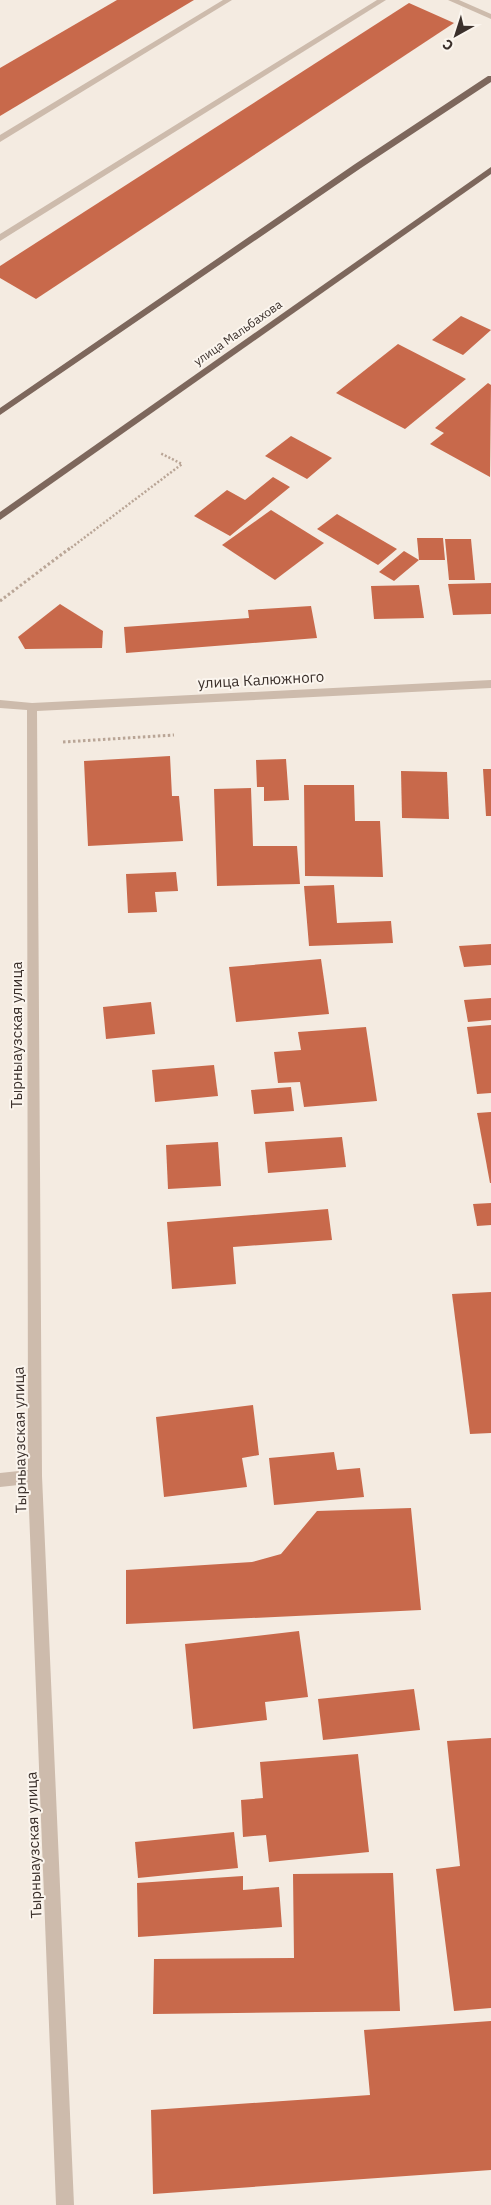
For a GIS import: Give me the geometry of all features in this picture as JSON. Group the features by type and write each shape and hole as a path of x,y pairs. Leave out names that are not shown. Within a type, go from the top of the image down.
{"main road":[{"path":"0,412 358,166 491,78"},
{"name":"улица Мальбахова","path":"0,517 491,170"}],"street":[{"path":"0,139 228,0"},
{"path":"0,238 382,0"},
{"path":"452,0 491,17"},
{"name":"улица Калюжного","path":"32,706 491,684"},
{"path":"0,704 32,706"},
{"name":"Тырныаузская улица","path":"32,706 35,1476 65,2205"},
{"path":"0,1480 35,1476"}],"path":[{"path":"0,601 182,464 160,453"},
{"path":"32,744 174,735"}],"building":[{"path":"117,0 194,0 0,116 0,68"},
{"path":"409,3 454,23 36,299 0,278 0,266"},
{"path":"461,316 491,330 463,355 432,340"},
{"path":"398,344 466,379 405,429 336,393"},
{"path":"488,383 491,385 490,477 430,444 444,433 435,428"},
{"path":"291,436 332,458 307,479 265,456"},
{"path":"273,477 290,487 230,536 194,516 227,490 245,500"},
{"path":"271,510 324,543 275,580 222,545"},
{"path":"337,514 397,549 378,565 317,529"},
{"path":"417,538 443,538 445,560 419,560"},
{"path":"445,539 471,539 475,580 449,580"},
{"path":"404,551 419,560 394,581 379,572"},
{"path":"491,583 491,614 453,615 448,584"},
{"path":"419,585 424,618 374,619 371,586"},
{"path":"60,604 103,631 102,648 25,649 18,637"},
{"path":"311,606 317,638 126,653 124,627 249,618 248,610"},
{"path":"170,756 172,796 179,796 183,841 88,846 84,761"},
{"path":"286,759 289,800 264,801 264,787 257,787 256,760"},
{"path":"483,769 491,769 491,816 486,816"},
{"path":"401,771 447,772 449,819 402,818"},
{"path":"304,785 354,785 355,821 380,821 383,877 305,876"},
{"path":"251,788 253,846 297,846 300,884 217,886 214,789"},
{"path":"176,872 178,891 155,892 157,912 128,913 126,874"},
{"path":"334,885 337,923 391,921 393,943 309,946 304,886"},
{"path":"491,944 491,965 464,967 459,946"},
{"path":"321,959 329,1014 236,1022 229,967"},
{"path":"491,998 491,1020 468,1022 464,1000"},
{"path":"151,1002 155,1034 106,1039 103,1007"},
{"path":"491,1025 491,1093 477,1094 467,1027"},
{"path":"366,1027 377,1101 304,1107 300,1082 278,1083 274,1052 301,1050 298,1032"},
{"path":"214,1065 218,1096 155,1102 152,1070"},
{"path":"291,1087 294,1111 254,1114 251,1090"},
{"path":"491,1112 491,1183 490,1183 477,1113"},
{"path":"342,1137 346,1167 268,1173 265,1142"},
{"path":"218,1142 221,1186 168,1189 166,1145"},
{"path":"491,1203 491,1225 477,1226 473,1204"},
{"path":"328,1209 332,1240 233,1247 236,1284 172,1289 167,1222"},
{"path":"491,1292 491,1433 470,1434 452,1294"},
{"path":"253,1405 259,1455 242,1458 247,1487 164,1497 156,1417"},
{"path":"334,1452 337,1470 360,1468 364,1497 274,1505 269,1458"},
{"path":"411,1508 421,1610 126,1624 126,1570 252,1562 281,1554 317,1511"},
{"path":"299,1631 308,1697 265,1702 267,1720 193,1729 185,1644"},
{"path":"414,1689 420,1730 323,1740 318,1699"},
{"path":"491,1738 491,2008 454,2011 436,1869 460,1866 447,1741"},
{"path":"358,1754 369,1852 269,1862 266,1835 243,1837 241,1800 263,1798 260,1762"},
{"path":"234,1832 238,1868 138,1878 135,1842"},
{"path":"393,1873 400,2011 153,2014 154,1959 294,1958 293,1874"},
{"path":"243,1876 243,1890 279,1887 282,1927 138,1937 137,1883"},
{"path":"491,2021 491,2170 153,2194 151,2110 370,2095 364,2030"}]}
